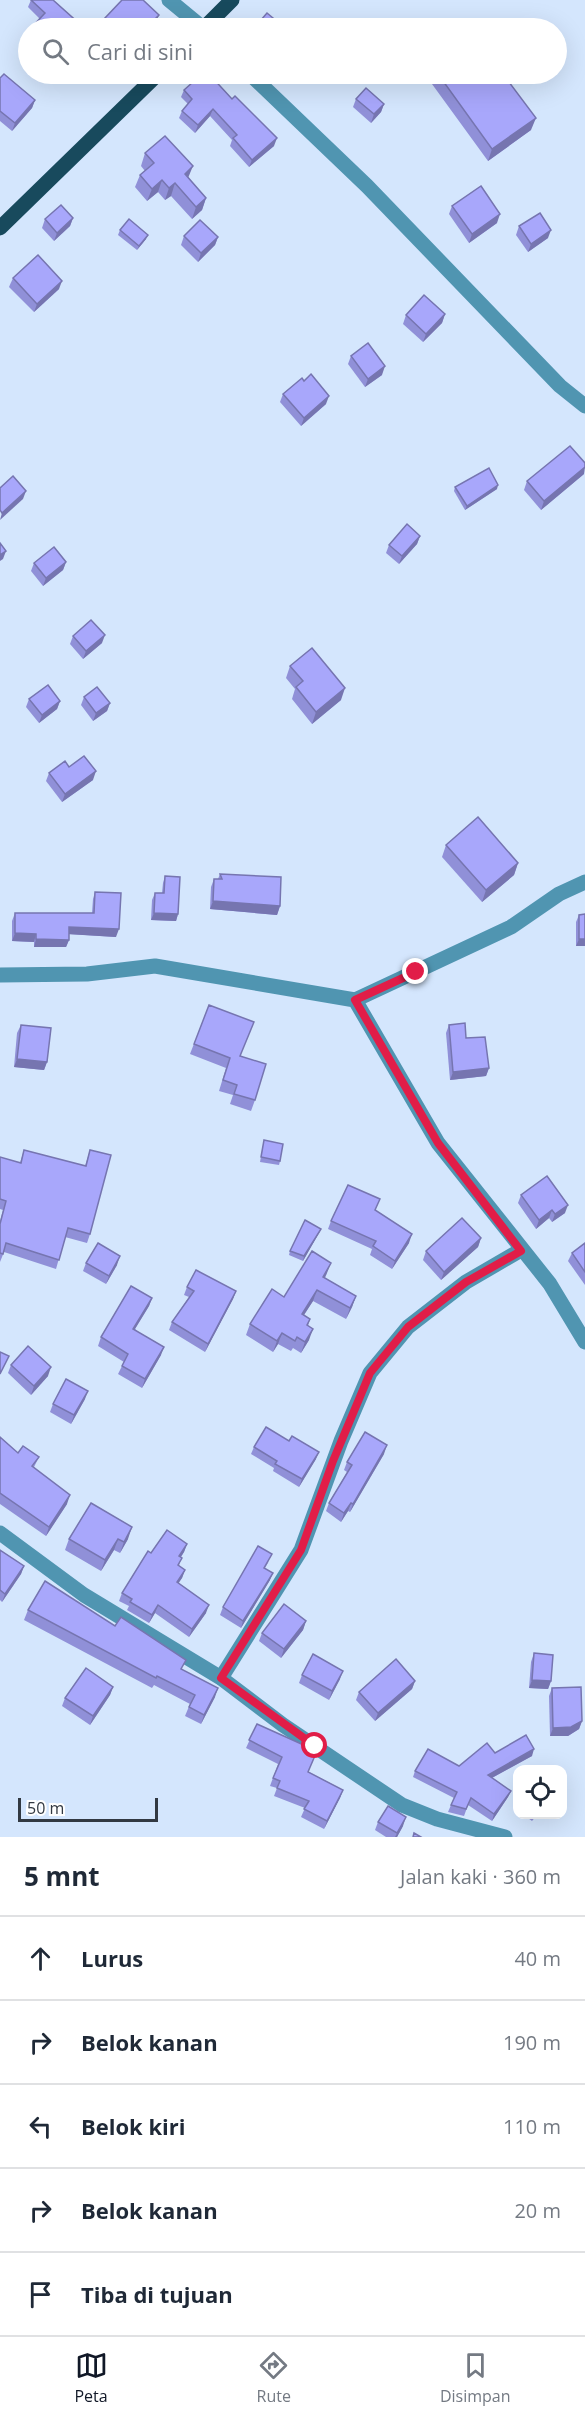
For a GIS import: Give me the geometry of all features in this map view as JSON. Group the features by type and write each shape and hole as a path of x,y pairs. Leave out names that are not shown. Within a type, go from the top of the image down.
{"main road":[{"path":"213,18 232,0"},
{"path":"0,228 148,84"}],"street":[{"path":"169,0 191,18"},
{"path":"260,84 376,195 560,386 585,406"},
{"path":"0,975 87,974 155,966 202,971 254,984 355,1000 512,927 559,894 585,882"},
{"path":"355,1000 438,1143 521,1251 550,1284 585,1342"},
{"path":"221,1678 301,1550 329,1472 370,1373 408,1327 466,1282 521,1251"},
{"path":"0,1533 84,1595 221,1678 283,1725 402,1805 437,1818 505,1837"}],"building":[{"path":"31,0 53,0 73,18 40,18 45,13"},
{"path":"122,0 143,0 159,15 156,18 105,18"},
{"path":"267,13 273,18 263,18"},
{"path":"4,74 35,100 15,123 0,111 0,78"},
{"path":"191,84 218,84 232,99 235,96 277,138 252,160 233,138 237,135 213,109 198,125 182,111 192,99 184,90"},
{"path":"445,84 510,84 536,118 492,149"},
{"path":"366,88 384,104 374,114 356,99"},
{"path":"165,136 193,166 185,174 206,198 196,207 175,183 169,188 162,180 152,189 140,175 154,163 145,153"},
{"path":"481,186 500,214 472,234 452,206"},
{"path":"61,205 73,218 57,233 45,219"},
{"path":"540,213 551,230 531,244 519,226"},
{"path":"129,219 148,235 139,246 120,230"},
{"path":"200,220 218,237 201,253 184,236"},
{"path":"38,255 62,281 37,304 13,278"},
{"path":"424,295 445,314 426,334 406,315"},
{"path":"368,343 385,366 368,379 351,356"},
{"path":"311,374 329,396 304,418 283,394 302,378 304,381"},
{"path":"570,446 585,463 585,467 544,501 527,481"},
{"path":"489,468 498,485 467,506 455,487"},
{"path":"13,476 26,491 2,513 0,488"},
{"path":"407,524 420,536 402,556 389,545"},
{"path":"0,543 6,551 0,555"},
{"path":"54,547 66,562 46,578 34,563"},
{"path":"91,620 105,635 86,651 73,636"},
{"path":"312,648 345,688 316,712 296,687 303,681 290,666"},
{"path":"48,685 60,701 42,715 29,699"},
{"path":"97,687 110,703 96,713 84,697"},
{"path":"84,756 96,771 65,794 49,773 65,761 69,767"},
{"path":"478,817 518,863 486,890 446,845"},
{"path":"220,874 281,877 280,906 213,901 214,879 222,879"},
{"path":"165,876 180,877 178,914 154,913 155,893 164,893"},
{"path":"95,892 121,893 119,929 69,927 69,940 36,939 36,934 15,933 15,913 94,913"},
{"path":"585,914 585,939 579,939 579,915"},
{"path":"209,1005 254,1022 240,1056 266,1064 255,1100 234,1094 237,1085 223,1080 230,1058 194,1044"},
{"path":"465,1023 466,1038 485,1037 489,1068 453,1072 449,1025"},
{"path":"21,1025 51,1028 47,1062 17,1059"},
{"path":"264,1140 283,1144 280,1161 261,1157"},
{"path":"24,1150 86,1166 90,1150 111,1155 90,1234 68,1228 59,1260 6,1243 3,1254 0,1253 0,1224 6,1201 0,1199 0,1157 21,1163"},
{"path":"547,1176 568,1205 555,1214 552,1210 539,1220 521,1195"},
{"path":"348,1185 380,1199 375,1210 412,1234 395,1261 373,1246 376,1241 331,1221"},
{"path":"462,1218 481,1238 444,1272 426,1251"},
{"path":"305,1220 321,1229 304,1256 290,1251"},
{"path":"98,1243 120,1256 109,1276 86,1263"},
{"path":"585,1243 585,1272 572,1253"},
{"path":"312,1251 331,1263 323,1277 356,1296 350,1308 317,1290 302,1314 310,1319 307,1325 313,1329 305,1342 297,1337 295,1341 282,1333 277,1341 250,1324 272,1289 284,1297"},
{"path":"196,1270 236,1291 208,1344 172,1322 194,1291 187,1287"},
{"path":"131,1286 152,1298 133,1329 164,1347 145,1379 122,1366 128,1354 101,1337"},
{"path":"28,1346 51,1367 34,1386 11,1365"},
{"path":"0,1352 9,1356 0,1374"},
{"path":"66,1379 88,1391 74,1415 53,1404"},
{"path":"266,1427 289,1441 292,1436 319,1452 302,1479 275,1464 277,1461 254,1447"},
{"path":"365,1432 387,1445 353,1504 351,1503 344,1513 329,1503 352,1465 347,1462"},
{"path":"0,1437 18,1453 23,1446 39,1457 32,1466 70,1495 49,1527 0,1493"},
{"path":"91,1503 132,1527 124,1542 118,1539 105,1560 69,1539"},
{"path":"167,1530 187,1544 179,1556 182,1558 178,1565 185,1570 177,1582 209,1605 192,1629 158,1605 152,1615 130,1602 132,1599 122,1593 148,1551 151,1553"},
{"path":"258,1546 272,1554 264,1568 273,1573 243,1621 223,1607"},
{"path":"0,1550 24,1566 5,1594 0,1590"},
{"path":"45,1581 115,1626 121,1617 186,1660 181,1669 218,1688 204,1715 189,1707 195,1695 157,1676 156,1678 28,1610"},
{"path":"284,1604 306,1621 284,1649 262,1633"},
{"path":"534,1653 553,1655 551,1681 532,1680"},
{"path":"313,1654 343,1671 332,1691 302,1675"},
{"path":"396,1659 415,1681 378,1713 359,1692"},
{"path":"86,1668 113,1687 93,1716 65,1698"},
{"path":"581,1687 582,1721 571,1727 553,1728 552,1688"},
{"path":"257,1724 317,1751 308,1772 343,1790 327,1821 304,1809 309,1801 277,1788 280,1781 273,1778 282,1757 249,1740"},
{"path":"526,1735 534,1749 488,1775 511,1791 494,1814 471,1798 466,1809 451,1805 457,1792 415,1771 428,1749 459,1766 487,1743 495,1753"},
{"path":"388,1806 406,1817 397,1833 378,1822"}],"route":[{"path":"315,1746 221,1678 301,1550 317,1502 370,1373 408,1327 466,1282 521,1251 438,1143 355,1000 416,972"}]}
